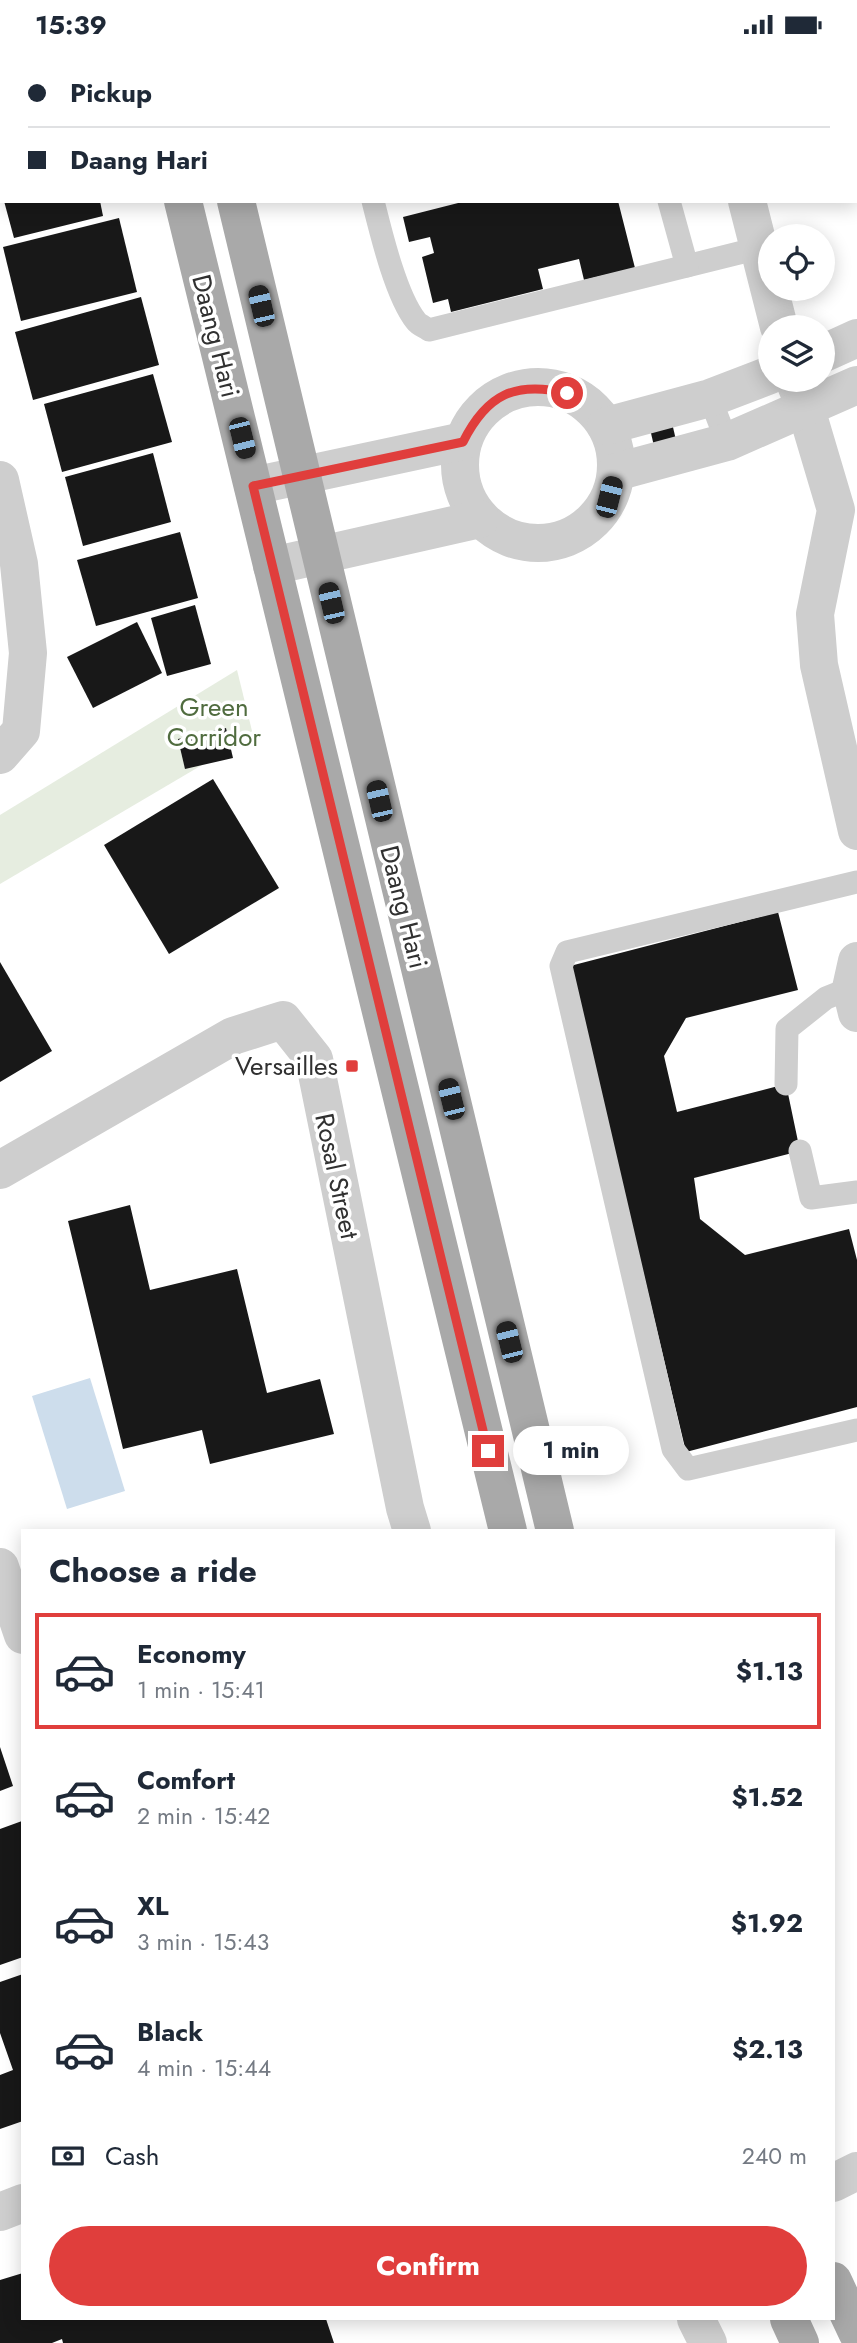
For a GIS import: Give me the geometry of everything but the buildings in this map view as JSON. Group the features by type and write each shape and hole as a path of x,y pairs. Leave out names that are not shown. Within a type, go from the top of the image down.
{"main road":[{"name":"Daang Hari","path":"183,203 508,1529"},
{"name":"Daang Hari","path":"236,203 555,1529"},
{"path":"835,2285 857,2332"},
{"path":"789,2320 800,2343"}],"street":[{"path":"748,203 758,244"},
{"path":"835,348 857,338"},
{"path":"606,426 710,398 758,380"},
{"path":"616,472 727,442 800,394 857,385"},
{"path":"543,387 567,393 590,406 606,426 612,441 616,472 609,497 595,519 575,534 551,542 525,543 501,535 480,519 468,503 461,483 459,462 463,442 475,418 493,401 517,390 543,387"},
{"path":"800,394 836,510 815,614 819,665 857,831"},
{"path":"253,486 463,442"},
{"path":"0,480 19,564 28,653 11,743"},
{"path":"272,566 480,519"},
{"name":"Rosal Street","path":"0,1170 233,1036 283,1020 314,1059 411,1529"},
{"path":"0,1567 21,1629"},
{"path":"835,2182 857,2171"},
{"path":"0,2212 21,2204"},
{"path":"696,2320 708,2343"}],"lane":[{"path":"374,203 383,240 407,307 418,323 429,330 758,248"},
{"path":"670,203 687,266"},
{"path":"710,398 727,442"},
{"path":"857,882 567,952 561,966 673,1449 688,1469 857,1430"},
{"path":"786,1084 787,1029 827,998 855,987"},
{"path":"800,1151 811,1198 857,1192"}],"green space":[{"name":"Green Corridor","path":"237,670 253,735 0,884 0,815"}],"water":[{"path":"90,1378 125,1491 67,1509 32,1396"}],"place":[{"name":"Versailles","path":"352,1066"}],"route":[{"path":"488,1451 253,486 463,442 475,418 493,401 517,390 543,387 567,393"}]}
